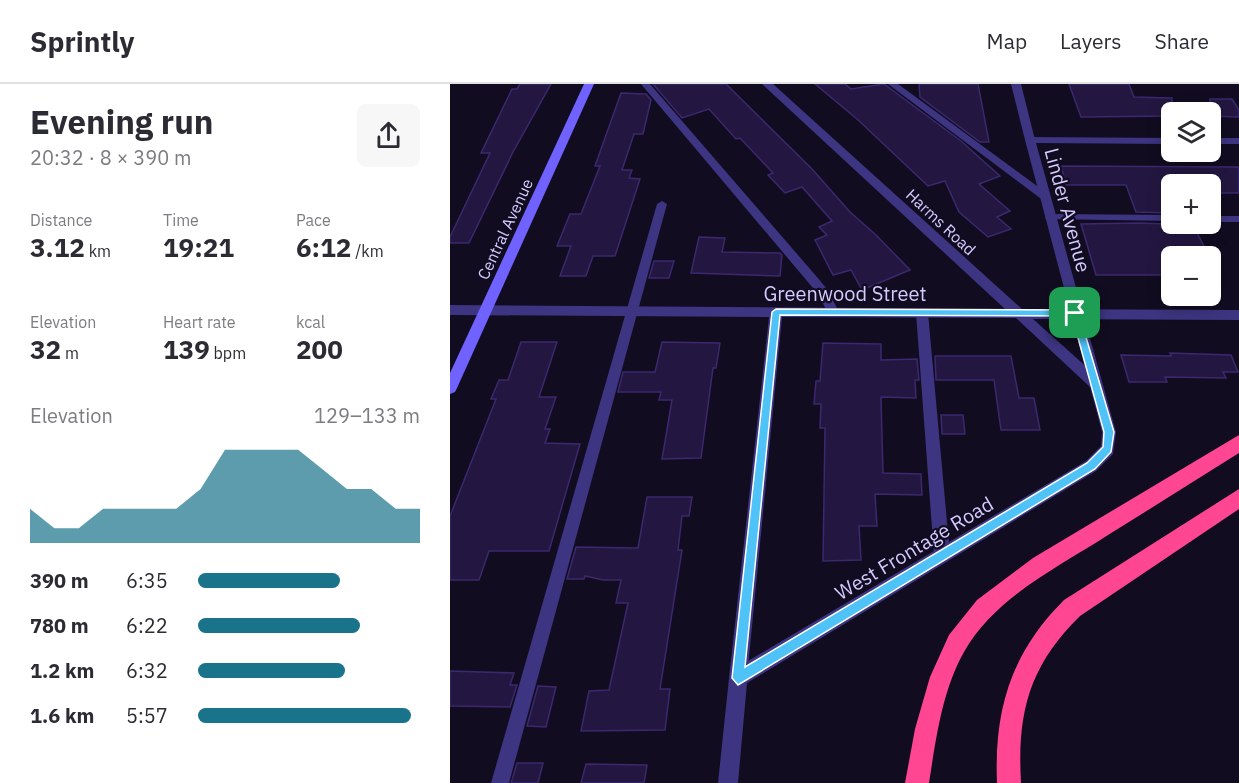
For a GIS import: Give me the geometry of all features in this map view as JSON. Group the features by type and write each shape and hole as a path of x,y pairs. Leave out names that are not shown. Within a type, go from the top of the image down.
{"highway":[{"path":"917,783 928,717 942,674 958,642 974,620 996,597 1034,571 1239,443"},
{"path":"1009,783 1008,734 1019,681 1041,640 1056,622 1072,609 1239,498"}],"main road":[{"name":"Central Avenue","path":"450,388 589,84"}],"street":[{"name":"Harms Road","path":"767,84 1095,383"},
{"name":"Linder Avenue","path":"1016,84 1075,313 1109,432 1108,449"},
{"path":"1030,140 1161,141"},
{"path":"1221,141 1239,141"},
{"name":"Greenwood Street","path":"450,310 1239,315"},
{"path":"728,783 776,312"},
{"name":"West Frontage Road","path":"738,678 1091,466 1108,449"}],"lane":[{"path":"645,84 813,279 823,292 833,312"},
{"path":"892,84 1044,196"},
{"path":"912,84 913,100"},
{"path":"500,783 662,204"},
{"path":"1050,217 1161,218"},
{"path":"1221,219 1239,219"},
{"path":"922,313 942,555"}],"building":[{"path":"520,84 551,84 513,152 469,243 450,243 450,237 490,153 481,153 512,89 517,89"},
{"path":"653,84 726,84 812,169 850,212 910,270 862,290 851,270 833,275 815,240 827,235 819,227 832,221 802,187 785,193 768,175 773,173 740,138 736,139 709,109 682,118"},
{"path":"815,84 845,84 851,89 884,84 961,141 1000,176 979,184 1010,211 997,217 1011,229 988,237 959,212 945,181 928,186 857,119"},
{"path":"919,84 978,84 989,142 980,142 920,97"},
{"path":"1069,84 1129,84 1134,97 1172,98 1172,102 1161,102 1161,116 1081,117"},
{"path":"621,93 646,94 651,100 643,134 634,134 622,170 632,170 629,178 640,179 615,256 593,256 586,276 560,276 571,246 557,246 570,214 581,214 600,166 595,166"},
{"path":"1210,99 1232,99 1239,110 1239,117 1221,116 1221,102 1210,102"},
{"path":"1061,166 1239,167 1239,193 1221,193 1221,174 1161,174 1161,213 1136,212 1126,185 1066,185"},
{"path":"1081,224 1161,224 1161,234 1198,234 1204,246 1161,246 1161,275 1096,275"},
{"path":"699,237 725,238 722,252 780,253 782,255 780,276 691,273"},
{"path":"654,261 674,261 669,278 649,278"},
{"path":"521,342 557,342 539,397 556,397 545,429 550,429 545,443 580,444 549,551 489,551 479,580 450,580 450,516 496,399 491,399 499,380 508,380"},
{"path":"662,342 720,343 716,368 713,368 701,458 662,459 672,400 659,400 661,392 618,392 623,372 655,372"},
{"path":"823,343 881,344 881,360 917,359 919,380 915,380 916,398 881,397 883,473 921,474 922,495 875,494 877,526 859,526 861,560 823,561 825,428 820,428 821,404 814,404 816,381 820,381"},
{"path":"1170,353 1231,355 1238,372 1223,372 1226,378 1165,377 1167,382 1129,382 1121,355 1171,356"},
{"path":"935,356 1011,356 1019,398 1034,398 1040,430 1001,430 994,380 936,380"},
{"path":"941,415 963,415 965,434 942,434"},
{"path":"647,497 692,497 689,516 682,516 678,550 682,550 660,689 670,689 665,730 581,731 589,691 609,690 628,603 616,603 621,580 603,580 585,576 584,579 567,579 576,547 638,548"},
{"path":"450,671 514,673 510,685 517,685 510,707 450,706"},
{"path":"538,686 556,687 546,727 527,726"},
{"path":"517,763 543,763 538,783 511,783"},
{"path":"586,764 647,765 644,783 581,783"}],"route":[{"path":"776,312 1075,313 1109,432 1108,449 1091,466 738,678 776,312"}]}
